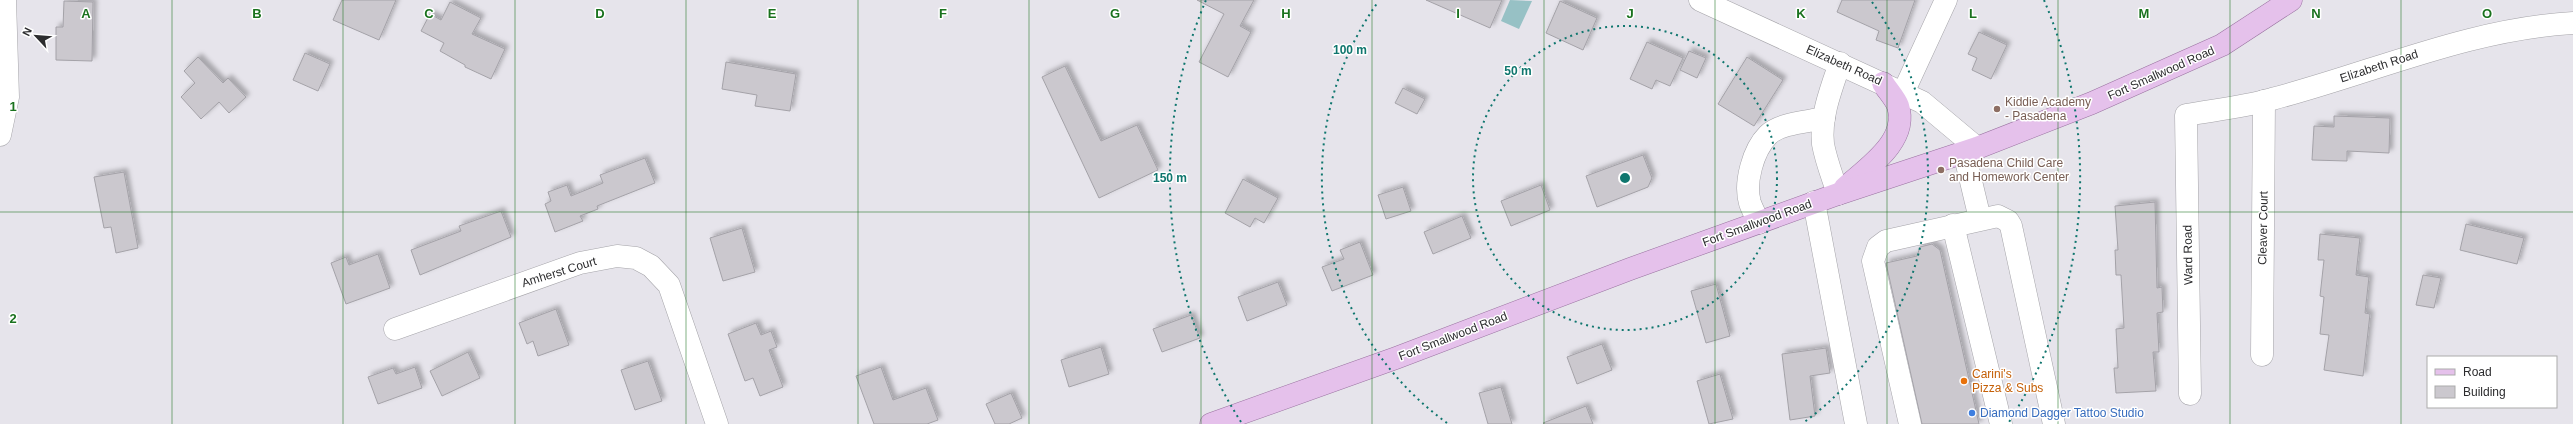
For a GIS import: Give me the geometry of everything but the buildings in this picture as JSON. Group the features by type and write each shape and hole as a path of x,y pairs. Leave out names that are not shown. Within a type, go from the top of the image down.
{"main road":[{"name":"Fort Smallwood Road","path":"1211,424 1240,419 1814,202 1971,150 2092,104 2222,45 2291,0"},
{"path":"1838,194 1886,150 1899,128 1898,106 1883,83"}],"street":[{"path":"0,136 8,97 5,0"},
{"name":"Elizabeth Road","path":"1700,0 1840,63 1922,102 1943,118 1971,150"},
{"path":"1904,93 1946,0"},
{"name":"Elizabeth Road","path":"2186,115 2264,101 2434,48 2546,24 2573,23"},
{"path":"1838,194 1823,144 1824,118 1828,95 1840,63"},
{"name":"Cleaver Court","path":"2262,355 2264,101"},
{"name":"Ward Road","path":"2186,115 2190,394"},
{"path":"1759,223 1750,202 1749,177 1757,152 1768,135 1780,129 1824,118"},
{"path":"1971,150 1980,219"},
{"path":"1814,202 1856,424"},
{"path":"1910,424 1874,256 1878,247 1886,241 1998,216 2008,221 2011,226 2054,424"},
{"path":"1953,225 2001,424"},
{"name":"Amherst Court","path":"395,329 580,263 617,256 636,258 651,266 669,285 717,424"}],"water":[{"path":"1510,0 1532,1 1519,29 1501,21"}],"place":[{"name":"Kiddie Academy - Pasadena","path":"1997,109"},
{"name":"Pasadena Child Care and Homework Center","path":"1941,170"},
{"name":"Carini's Pizza & Subs","path":"1964,381"},
{"name":"Diamond Dagger Tattoo Studio","path":"1972,413"}]}
